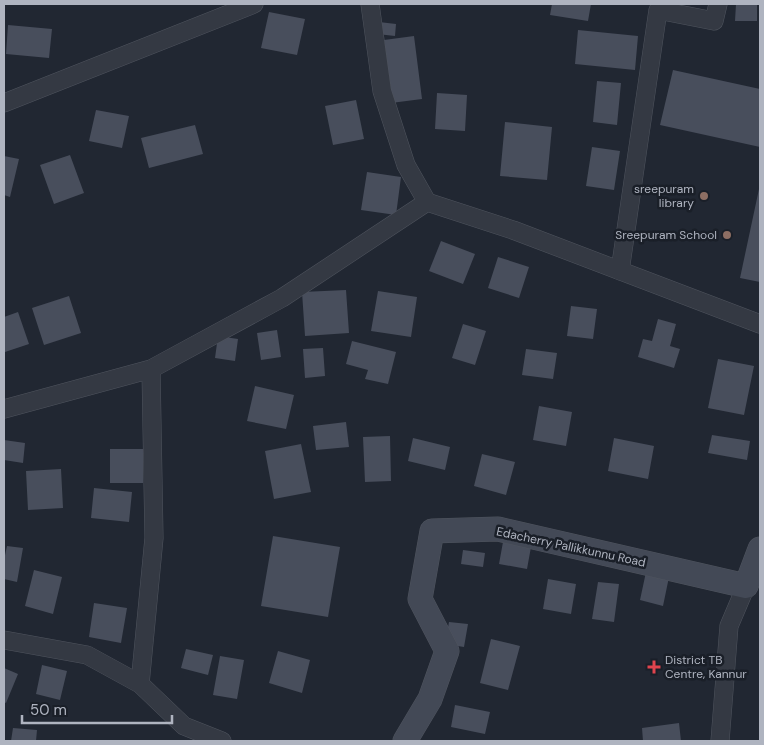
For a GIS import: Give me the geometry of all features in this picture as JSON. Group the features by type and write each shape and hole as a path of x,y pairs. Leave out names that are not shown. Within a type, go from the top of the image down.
{"main road":[{"name":"Edacherry Pallikkunnu Road","path":"405,741 430,699 447,651 420,598 432,532 498,529 746,586"},
{"path":"746,586 760,549"}],"street":[{"path":"4,103 254,4"},
{"path":"370,4 382,91 406,165 427,202 513,230 760,324"},
{"path":"620,271 658,10 714,21 718,4"},
{"path":"4,409 151,369 282,298 427,202"},
{"path":"140,684 154,538 151,369"},
{"path":"720,741 730,626 746,586"},
{"path":"4,640 87,655 140,684 184,726 222,741"}],"building":[{"path":"552,4 591,4 588,21 550,15"},
{"path":"736,4 757,4 757,21 735,21"},
{"path":"269,12 305,19 297,55 261,48"},
{"path":"379,22 396,24 395,36 377,34"},
{"path":"8,25 52,29 49,58 6,54"},
{"path":"578,30 638,36 635,70 575,64"},
{"path":"414,36 422,99 391,103 384,40"},
{"path":"673,70 760,89 760,147 660,125"},
{"path":"597,81 621,83 617,125 593,122"},
{"path":"437,93 467,95 465,131 435,129"},
{"path":"356,100 364,139 333,145 325,106"},
{"path":"96,110 129,116 122,148 89,141"},
{"path":"505,122 552,127 547,180 500,176"},
{"path":"195,125 203,154 149,168 141,138"},
{"path":"592,147 620,151 614,190 586,186"},
{"path":"70,155 84,193 54,204 40,165"},
{"path":"4,156 19,159 10,197 4,195"},
{"path":"367,172 401,177 396,215 361,210"},
{"path":"760,189 760,282 740,278"},
{"path":"441,241 475,254 463,284 429,271"},
{"path":"498,257 529,267 519,298 488,288"},
{"path":"346,290 349,333 305,336 302,292"},
{"path":"378,291 417,297 411,337 371,331"},
{"path":"69,296 81,333 44,345 32,308"},
{"path":"571,306 597,309 593,339 567,336"},
{"path":"18,312 29,344 5,352 4,317"},
{"path":"658,319 676,324 670,346 680,349 674,368 638,357 643,339 652,341"},
{"path":"463,324 486,331 475,365 452,358"},
{"path":"277,330 281,357 261,360 257,333"},
{"path":"218,336 238,339 235,361 215,358"},
{"path":"352,341 396,352 388,384 365,379 368,370 346,364"},
{"path":"323,348 325,376 305,378 303,349"},
{"path":"526,349 557,353 553,379 522,375"},
{"path":"718,359 754,366 744,415 708,408"},
{"path":"255,386 294,395 286,429 247,421"},
{"path":"539,406 572,412 566,446 533,440"},
{"path":"346,422 349,447 316,450 313,426"},
{"path":"712,435 750,441 747,460 708,453"},
{"path":"390,436 391,481 365,482 363,437"},
{"path":"413,438 450,447 445,470 408,461"},
{"path":"614,438 654,446 648,479 608,471"},
{"path":"4,440 25,443 23,463 4,460"},
{"path":"301,444 311,492 274,499 265,451"},
{"path":"110,449 143,449 143,483 110,483"},
{"path":"482,454 515,462 506,495 474,486"},
{"path":"61,469 63,508 28,510 26,471"},
{"path":"94,488 132,492 129,522 91,518"},
{"path":"273,536 340,547 328,617 261,606"},
{"path":"503,542 531,547 527,569 499,564"},
{"path":"7,546 23,548 17,582 4,579 4,560"},
{"path":"463,550 485,553 483,567 461,564"},
{"path":"34,570 62,577 53,614 25,606"},
{"path":"646,572 669,577 663,606 640,600"},
{"path":"548,579 576,584 571,614 543,609"},
{"path":"598,582 619,584 614,622 592,619"},
{"path":"94,603 127,608 121,643 89,637"},
{"path":"449,622 468,624 464,647 445,644"},
{"path":"491,639 520,646 508,690 480,683"},
{"path":"186,649 213,655 208,675 181,668"},
{"path":"278,651 310,660 302,693 269,683"},
{"path":"220,656 244,660 237,699 213,695"},
{"path":"42,665 67,671 60,700 36,694"},
{"path":"4,668 18,674 6,703 4,702"},
{"path":"455,705 490,712 485,734 451,727"},
{"path":"679,723 681,741 643,741 642,728"},
{"path":"13,728 37,730 36,741 11,741"}],"place":[{"name":"sreepuram library","path":"704,196"},
{"name":"Sreepuram School","path":"727,235"},
{"name":"District TB Centre, Kannur","path":"654,667"}]}
